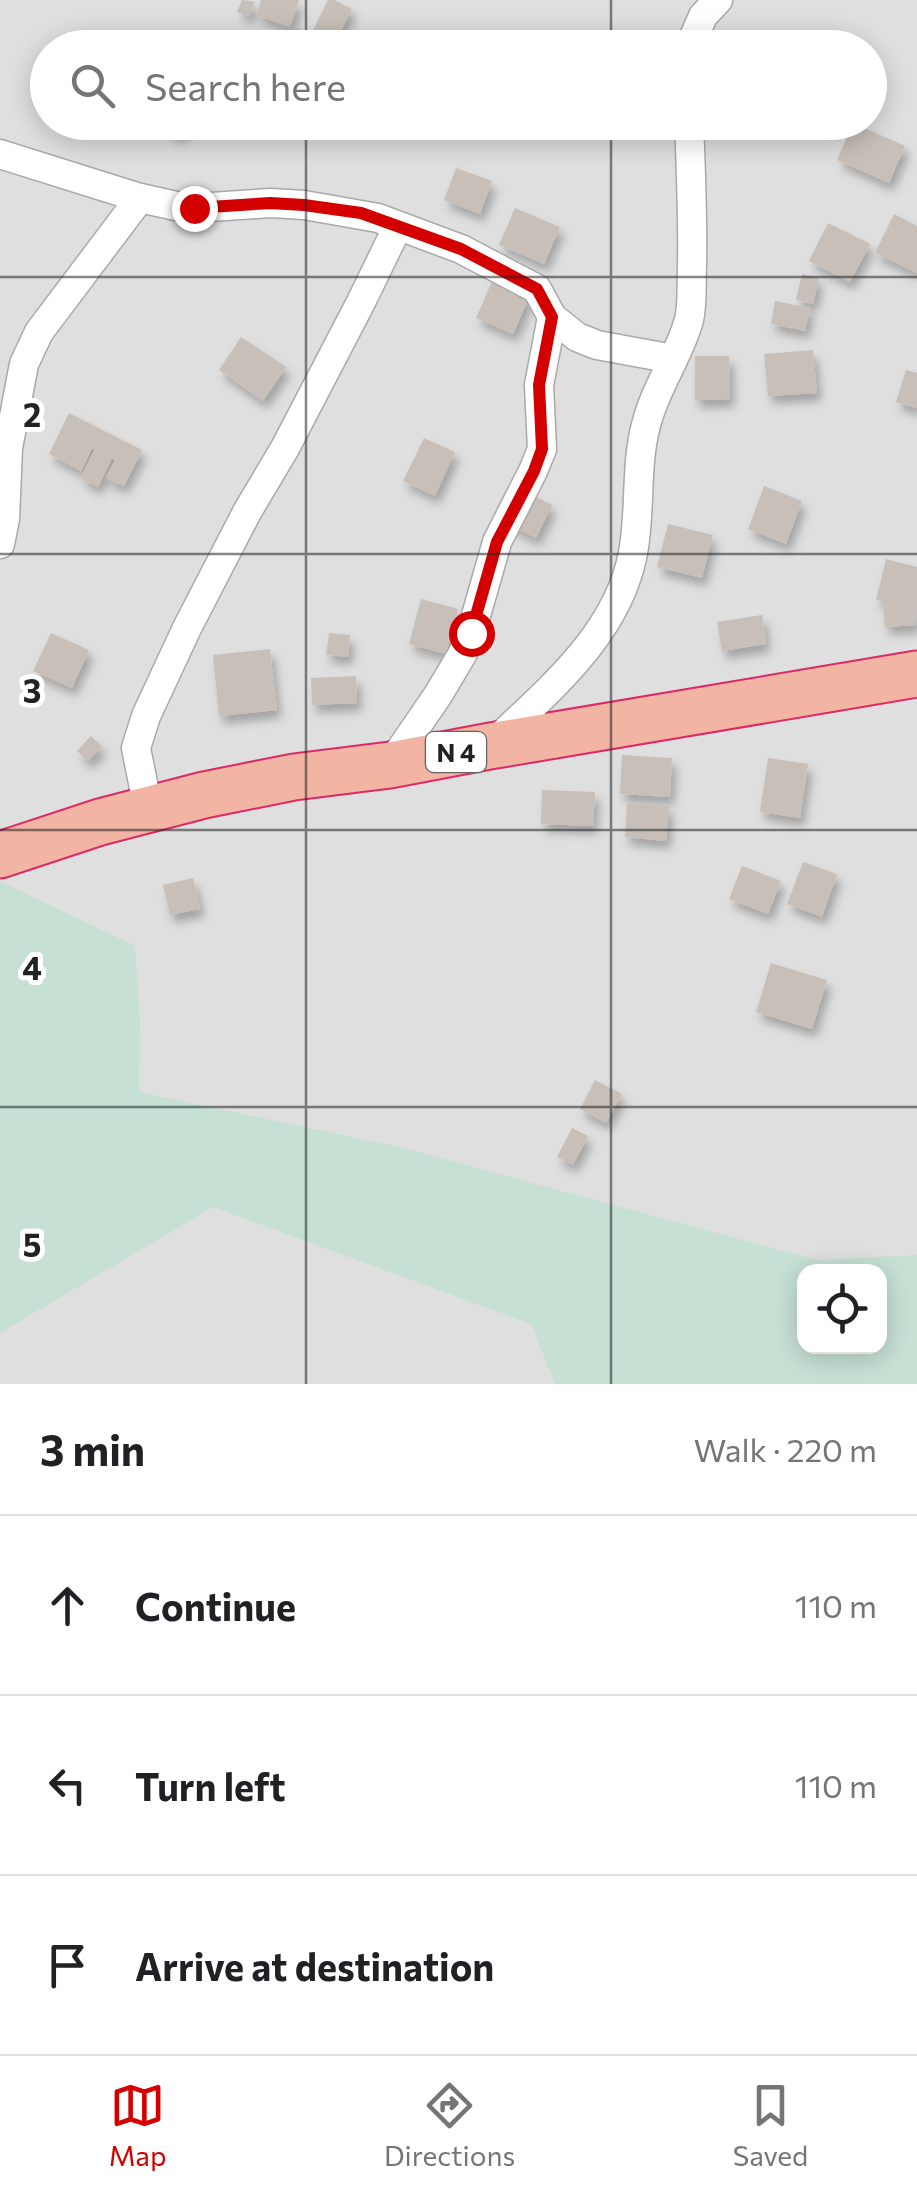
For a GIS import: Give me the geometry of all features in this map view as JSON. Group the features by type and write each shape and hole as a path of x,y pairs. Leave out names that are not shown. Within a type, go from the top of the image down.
{"highway":[{"name":"N 4","path":"1,852 148,808 294,778 917,674"}],"street":[{"path":"697,30 703,16 718,0"},
{"path":"490,746 584,649 611,615 621,594 633,553 646,422 689,319 693,210 690,140"},
{"path":"0,154 176,206 270,203 361,213 461,249 537,289 552,317 577,336 597,345 673,359"},
{"path":"0,544 8,448 24,364 39,332 140,198"},
{"path":"148,808 136,748 146,716 247,512 285,448 398,226"},
{"path":"390,765 463,653 497,542 542,449 539,385 552,317"}],"shaded area":[{"path":"0,0 917,0 917,1384 0,1384"}],"green space":[{"path":"0,881 135,946 139,1092 404,1148 817,1260 917,1255 917,1384 555,1384 531,1324 213,1207 0,1333"}],"building":[{"path":"242,0 255,2 249,16 237,12"},
{"path":"261,0 299,0 290,27 256,15"},
{"path":"328,0 352,9 342,30 313,30"},
{"path":"887,138 905,146 889,183 837,160 846,140"},
{"path":"456,168 492,181 480,214 444,200"},
{"path":"515,208 560,227 544,264 499,245"},
{"path":"894,214 917,226 917,273 875,253"},
{"path":"828,223 870,244 850,282 809,261"},
{"path":"802,274 819,278 813,304 796,300"},
{"path":"493,279 530,295 513,334 476,318"},
{"path":"775,301 810,308 805,331 771,324"},
{"path":"241,337 286,367 263,401 219,370"},
{"path":"813,350 817,393 768,396 764,354"},
{"path":"695,356 729,356 730,399 695,400"},
{"path":"906,370 917,373 917,408 896,402"},
{"path":"69,413 142,450 124,486 106,478 115,460 112,458 98,487 81,478 95,449 92,448 81,471 49,454"},
{"path":"424,438 455,452 435,496 403,481"},
{"path":"513,485 552,505 536,538 496,518"},
{"path":"764,486 802,501 786,544 748,529"},
{"path":"668,524 713,535 702,578 657,567"},
{"path":"886,559 917,567 916,625 885,627 883,601 876,600"},
{"path":"421,599 458,609 446,654 409,644"},
{"path":"762,615 766,644 722,651 717,622"},
{"path":"51,633 89,650 72,688 33,671"},
{"path":"329,633 350,635 348,657 326,655"},
{"path":"270,649 277,710 219,716 213,655"},
{"path":"356,676 357,703 312,705 311,678"},
{"path":"91,736 102,747 88,761 77,751"},
{"path":"622,755 672,758 670,797 620,794"},
{"path":"768,758 808,764 800,818 760,812"},
{"path":"542,790 595,792 593,826 541,824"},
{"path":"627,803 669,806 666,841 625,837"},
{"path":"803,862 837,874 822,917 787,904"},
{"path":"742,866 781,881 768,914 729,899"},
{"path":"193,878 200,909 170,915 163,885"},
{"path":"771,963 827,980 812,1029 756,1012"},
{"path":"595,1080 622,1094 606,1123 580,1109"},
{"path":"572,1128 588,1136 573,1165 557,1157"}],"route":[{"path":"194,208 270,203 361,213 461,249 537,289 552,317 539,385 542,449 497,542 471,633"}]}
